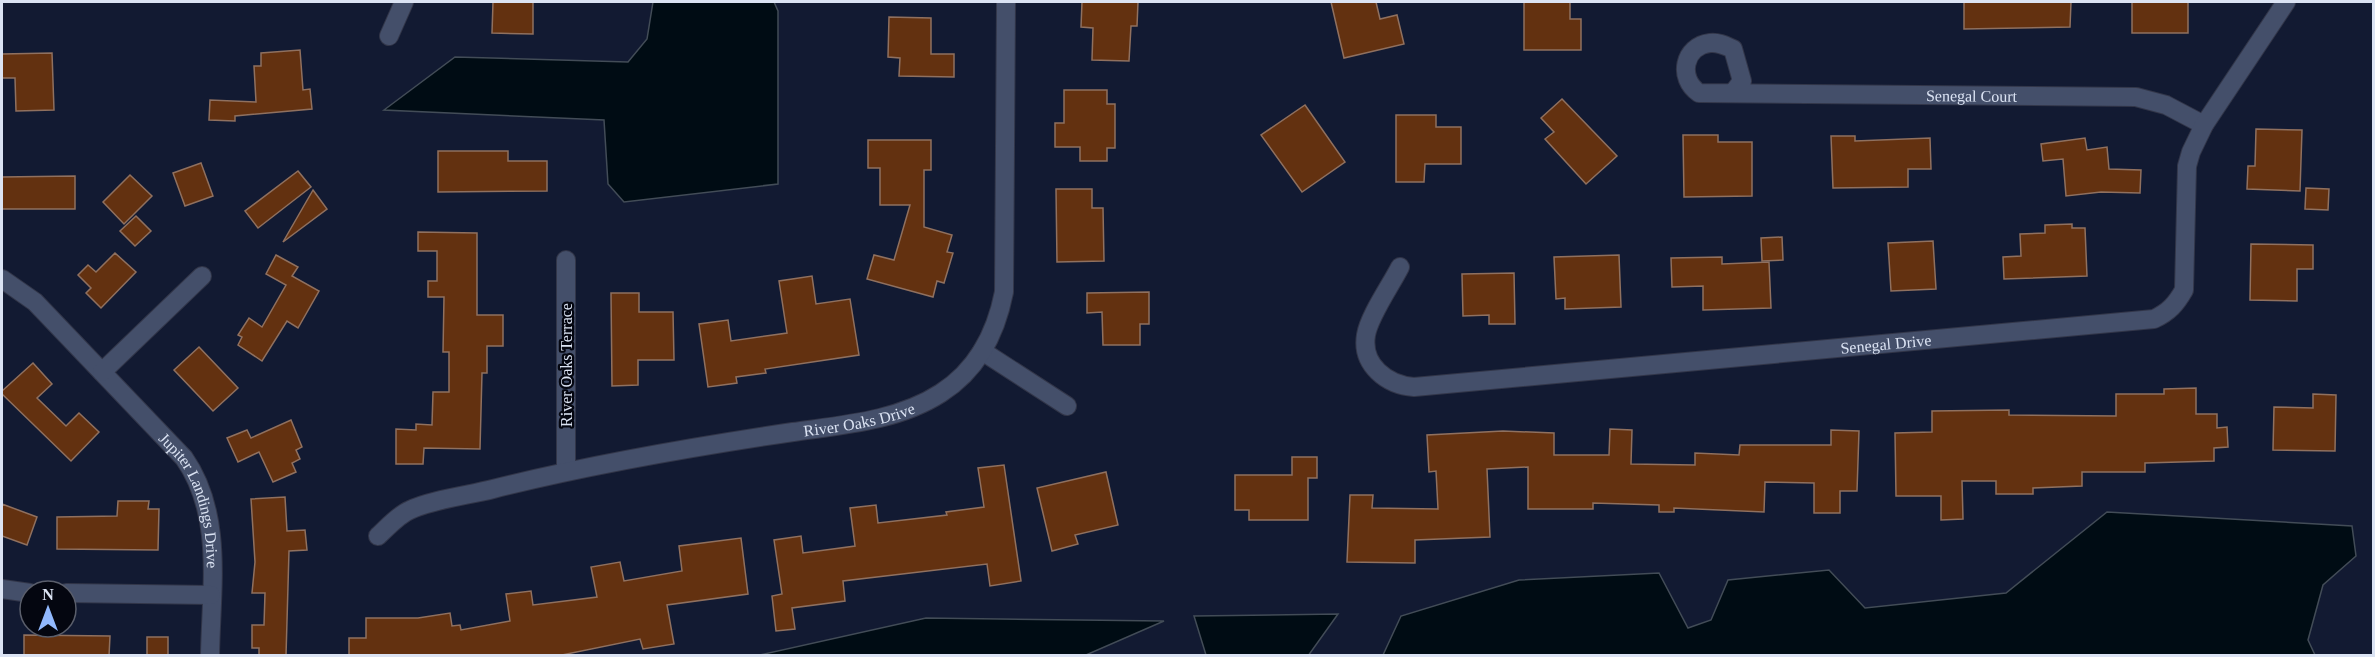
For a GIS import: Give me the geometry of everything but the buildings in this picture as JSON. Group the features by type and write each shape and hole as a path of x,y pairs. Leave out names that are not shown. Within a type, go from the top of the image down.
{"street":[{"path":"389,36 404,2"},
{"name":"River Oaks Drive","path":"378,536 409,510 566,471 643,455 856,422 898,413 942,393 966,372 982,351 996,323 1004,285 1006,2"},
{"name":"Senegal Drive","path":"1400,267 1366,333 1366,347 1376,371 1387,380 1400,386 2154,319 2167,313 2177,303 2184,290 2187,166 2196,137 2286,2"},
{"name":"Senegal Court","path":"1733,93 2136,97 2166,105 2204,125"},
{"name":"River Oaks Terrace","path":"566,260 566,471"},
{"path":"102,372 202,276"},
{"name":"Jupiter Landings Drive","path":"2,279 35,302 184,458 200,484 212,529 210,656"},
{"path":"982,351 1067,406"},
{"path":"2,589 18,591"},
{"path":"78,593 211,596"}],"shaded area":[{"path":"653,2 774,2 778,11 778,184 624,202 608,184 604,120 384,110 455,57 628,62 647,39"},
{"path":"2107,512 2352,526 2356,556 2323,585 2308,640 2315,655 1383,655 1401,616 1519,580 1659,573 1688,628 1711,620 1728,580 1829,570 1865,608 2006,593"},
{"path":"1338,614 1308,656 1206,655 1194,616"},
{"path":"926,618 1164,621 1086,655 760,655"}]}
